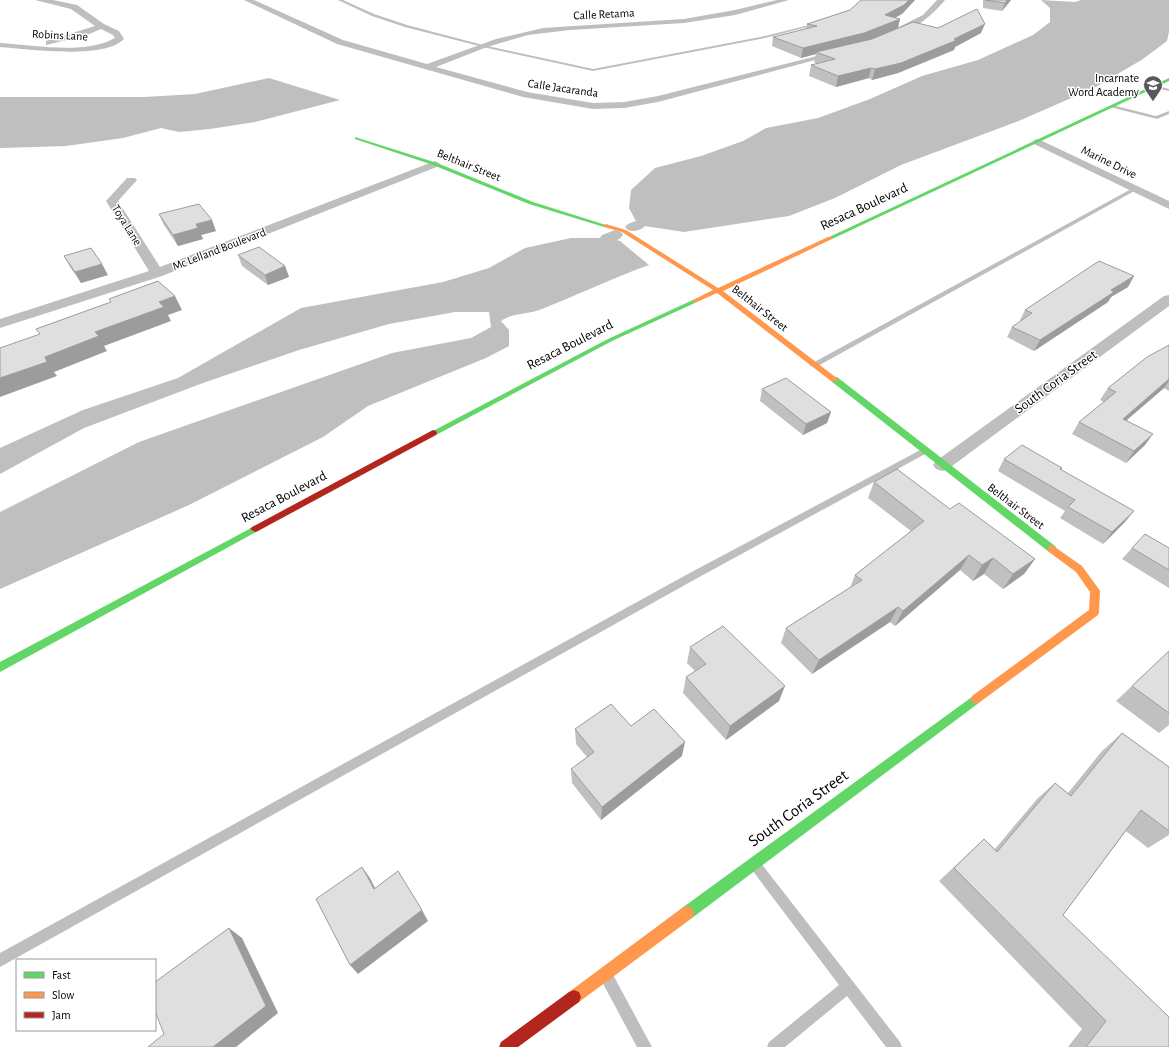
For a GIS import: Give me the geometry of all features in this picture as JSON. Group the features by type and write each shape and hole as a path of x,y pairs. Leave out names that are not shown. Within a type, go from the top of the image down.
{"street":[{"name":"Robins Lane","path":"0,45 36,46 80,50 112,44 120,39 116,33 101,26 74,7 39,0"},
{"name":"Calle Jacaranda","path":"248,0 340,42 526,95 593,106 624,105 658,99 853,48"},
{"name":"Calle Retama","path":"428,68 512,36 544,30 692,20 749,9 785,0"},
{"path":"882,39 910,27 936,9 941,0"},
{"path":"36,46 84,33 101,26"},
{"name":"Resaca Boulevard","path":"0,667 415,442 603,343 719,291 1169,79"},
{"name":"Belthair Street","path":"357,138 435,164 530,203 624,231 719,291 1079,570 1095,591"},
{"name":"Marine Drive","path":"1038,142 1169,205"},
{"name":"Mc Lelland Boulevard","path":"0,324 157,273 435,164"},
{"name":"Toya Lane","path":"131,180 112,202 157,273"},
{"name":"South Coria Street","path":"942,465 1169,299"},
{"name":"South Coria Street","path":"506,1047 1094,612 1095,591"}],"lane":[{"path":"340,0 373,15 483,46 593,70 765,37 825,21"},
{"path":"1154,86 1169,90"},
{"path":"1112,106 1157,118 1169,112"},
{"path":"813,365 1135,189"},
{"path":"0,960 675,586 924,451"},
{"path":"755,863 896,1047"},
{"path":"605,974 645,1047"},
{"path":"774,1047 848,986"}],"shaded area":[{"path":"1041,0 1075,2 1081,0 1169,0 1169,32 1167,41 1143,59 1094,88 1021,120 901,165 835,198 789,216 684,232 638,225 629,208 631,190 655,168 701,156 743,141 766,128 818,118 870,99 922,76 978,60 1033,35 1050,22 1050,8"},
{"path":"269,78 340,100 255,122 210,129 179,132 161,128 123,138 66,146 0,148 0,97 144,97 195,94"},
{"path":"571,238 608,238 620,241 649,265 542,309 506,318 501,321 509,330 509,346 486,358 368,406 323,437 189,505 0,589 0,512 139,442 392,353 471,338 491,327 489,312 455,312 389,324 299,350 203,383 84,428 0,474 0,448 83,410 178,378 301,308 443,282 489,268 525,248"}],"building":[{"path":"861,0 909,0 904,5 885,15 900,19 864,33 803,48 773,37 817,26 807,24 850,10"},
{"path":"985,0 1007,0 1005,3"},
{"path":"977,9 985,24 954,39 957,40 901,63 838,76 811,65 835,59 816,52 872,39 913,22 938,28"},
{"path":"199,204 212,220 196,224 198,228 173,235 159,214"},
{"path":"259,247 285,266 265,275 238,255"},
{"path":"91,248 102,264 75,272 64,256"},
{"path":"1099,261 1134,276 1111,290 1114,292 1040,340 1012,327 1032,313 1025,310"},
{"path":"158,281 175,296 159,302 164,307 95,332 99,336 45,357 47,362 0,378 0,348 40,334 36,329 111,302 109,299"},
{"path":"1169,345 1169,379 1123,419 1153,434 1134,451 1079,422 1116,392 1108,388 1147,357"},
{"path":"786,378 831,412 806,424 762,389"},
{"path":"1022,445 1062,468 1060,469 1134,511 1112,532 1068,507 1075,500 1004,459"},
{"path":"897,469 950,509 959,503 1035,559 1013,574 993,558 982,565 969,555 903,611 898,607 819,660 786,628 862,580 855,575 924,521 874,482"},
{"path":"1145,534 1169,548 1169,570 1132,548"},
{"path":"723,626 785,686 730,726 686,677 706,664 690,647"},
{"path":"1169,651 1169,713 1132,686"},
{"path":"611,704 631,726 654,709 685,742 602,807 571,769 594,752 575,729"},
{"path":"1122,733 1169,767 1169,831 1141,810 1063,915 1169,1017 1169,1047 1086,1047 1106,1021 954,868 984,839 997,852 1055,783 1071,796"},
{"path":"362,867 374,889 398,871 422,910 350,965 316,899"},
{"path":"229,928 266,1006 213,1047 148,1047 164,1034 156,1014 156,981"}],"waterway":[{"path":"633,227 638,225"},
{"path":"608,238 615,235"}],"traffic: fast":[{"path":"830,238 1169,79"},
{"path":"357,138 435,164 531,203 606,226"},
{"path":"433,433 610,340 695,301"},
{"path":"834,379 1052,549"},
{"path":"0,667 255,529"},
{"path":"687,913 976,699"}],"traffic: slow":[{"path":"606,226 624,231 719,291 834,379"},
{"path":"695,301 830,238"},
{"path":"976,699 1094,612 1095,591 1079,569 1052,549"},
{"path":"574,997 687,913"}],"traffic: jam":[{"path":"255,529 433,433"},
{"path":"506,1047 574,997"}],"place":[{"name":"Incarnate Word Academy","path":"1153,102"}]}
